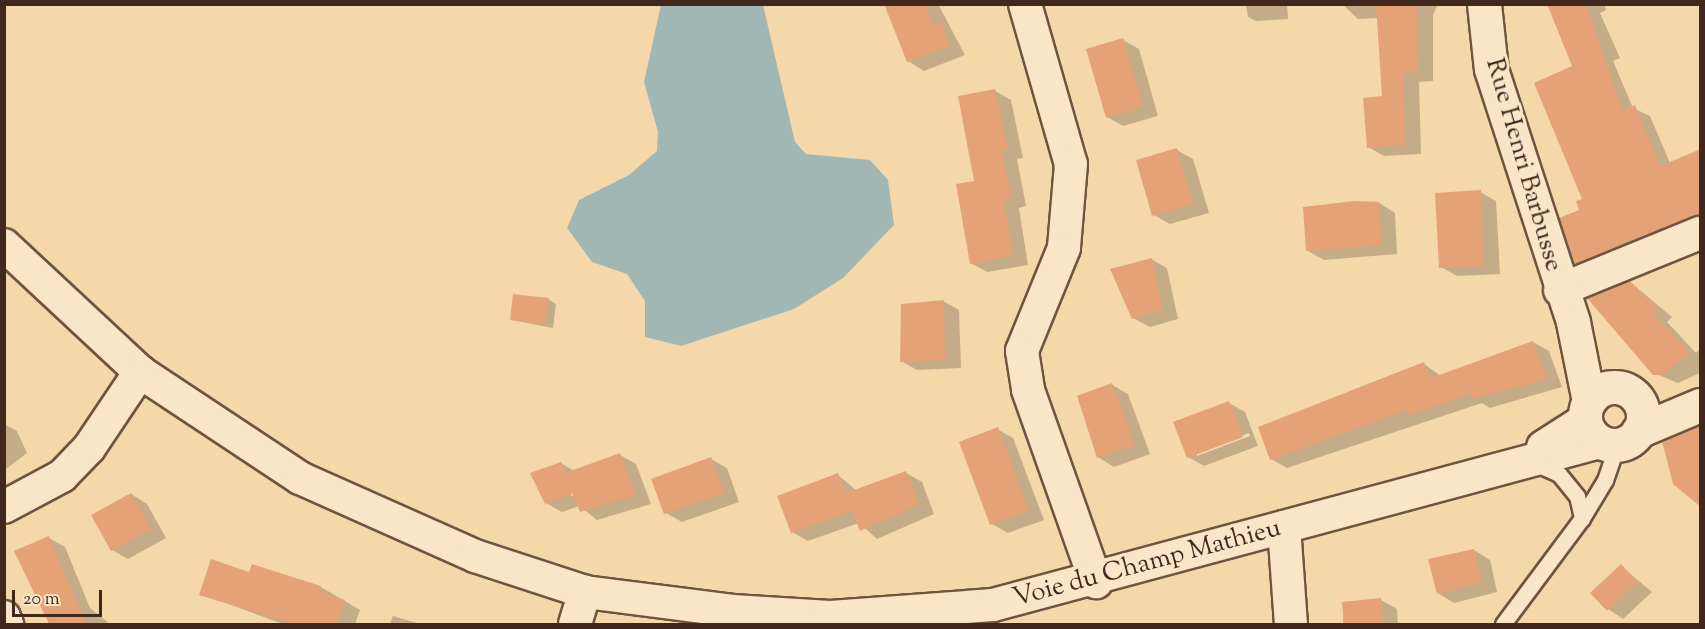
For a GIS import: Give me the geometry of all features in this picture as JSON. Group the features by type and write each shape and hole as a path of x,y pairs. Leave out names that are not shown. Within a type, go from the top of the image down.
{"street":[{"path":"1025,4 1071,164 1064,248 1022,351 1028,390 1096,582"},
{"name":"Rue Henri Barbusse","path":"1484,4 1491,69 1606,428"},
{"path":"1560,290 1701,233"},
{"name":"Voie du Champ Mathieu","path":"4,245 140,372 300,478 475,556 585,592 733,611 830,616 993,605 1096,582 1523,459 1606,428"},
{"name":"Rue Henri Barbusse","path":"1573,322 1631,393"},
{"path":"4,507 62,476 89,448 140,372"},
{"path":"1606,428 1610,387 1631,393 1701,405"},
{"path":"1606,428 1643,413 1631,393"},
{"path":"1606,428 1701,405"},
{"path":"1284,527 1291,624"},
{"path":"575,624 585,592"},
{"path":"4,617 7,624"}],"lane":[{"path":"1503,624 1582,518 1605,480 1606,428"},
{"path":"1523,459 1559,474 1576,496 1582,518"}],"water":[{"path":"661,5 763,5 795,142 806,154 870,160 888,180 894,225 843,278 794,309 681,346 645,337 645,301 627,274 592,262 567,228 579,200 629,175 657,151 658,132 644,82"}],"building":[{"path":"884,4 925,4 933,25 941,21 950,46 907,62"},
{"path":"1376,4 1417,4 1418,72 1404,73 1405,145 1367,148 1363,98 1382,96"},
{"path":"1547,4 1586,4 1623,111 1635,105 1660,166 1701,149 1701,215 1574,265 1559,218 1579,210 1576,201 1582,199 1534,83 1572,66"},
{"path":"1123,38 1143,107 1106,118 1086,49"},
{"path":"995,89 1008,149 1002,150 1011,198 1004,199 1013,256 970,264 956,184 974,181 958,96"},
{"path":"1177,148 1193,204 1152,216 1136,160"},
{"path":"1481,190 1484,266 1439,268 1435,193"},
{"path":"1354,201 1379,202 1382,245 1306,251 1303,207"},
{"path":"1152,258 1163,310 1132,319 1110,269"},
{"path":"1630,281 1658,308 1653,313 1690,353 1662,375 1653,375 1587,298"},
{"path":"513,294 549,298 545,325 510,320"},
{"path":"944,300 945,360 900,362 901,304"},
{"path":"1533,341 1547,379 1473,399 1471,393 1409,415 1407,410 1270,460 1258,427 1424,362 1431,378"},
{"path":"1112,383 1135,445 1097,458 1077,396"},
{"path":"1229,401 1243,437 1187,458 1173,422"},
{"path":"1701,425 1701,507 1673,484 1662,441"},
{"path":"998,427 1029,511 990,525 959,442"},
{"path":"620,453 636,495 580,512 569,486 572,494 545,504 530,473 561,462 565,473"},
{"path":"711,457 724,493 664,514 651,479"},
{"path":"906,471 919,505 860,531 847,498 852,511 791,533 777,496 838,473 846,493"},
{"path":"131,493 151,529 111,551 91,515"},
{"path":"49,536 86,624 49,624 14,551"},
{"path":"1474,549 1482,583 1437,594 1428,559"},
{"path":"211,559 249,572 252,564 321,586 319,591 345,600 337,624 294,624 199,595"},
{"path":"1621,564 1637,582 1607,611 1590,593"},
{"path":"1381,598 1383,624 1344,624 1342,602"}]}
